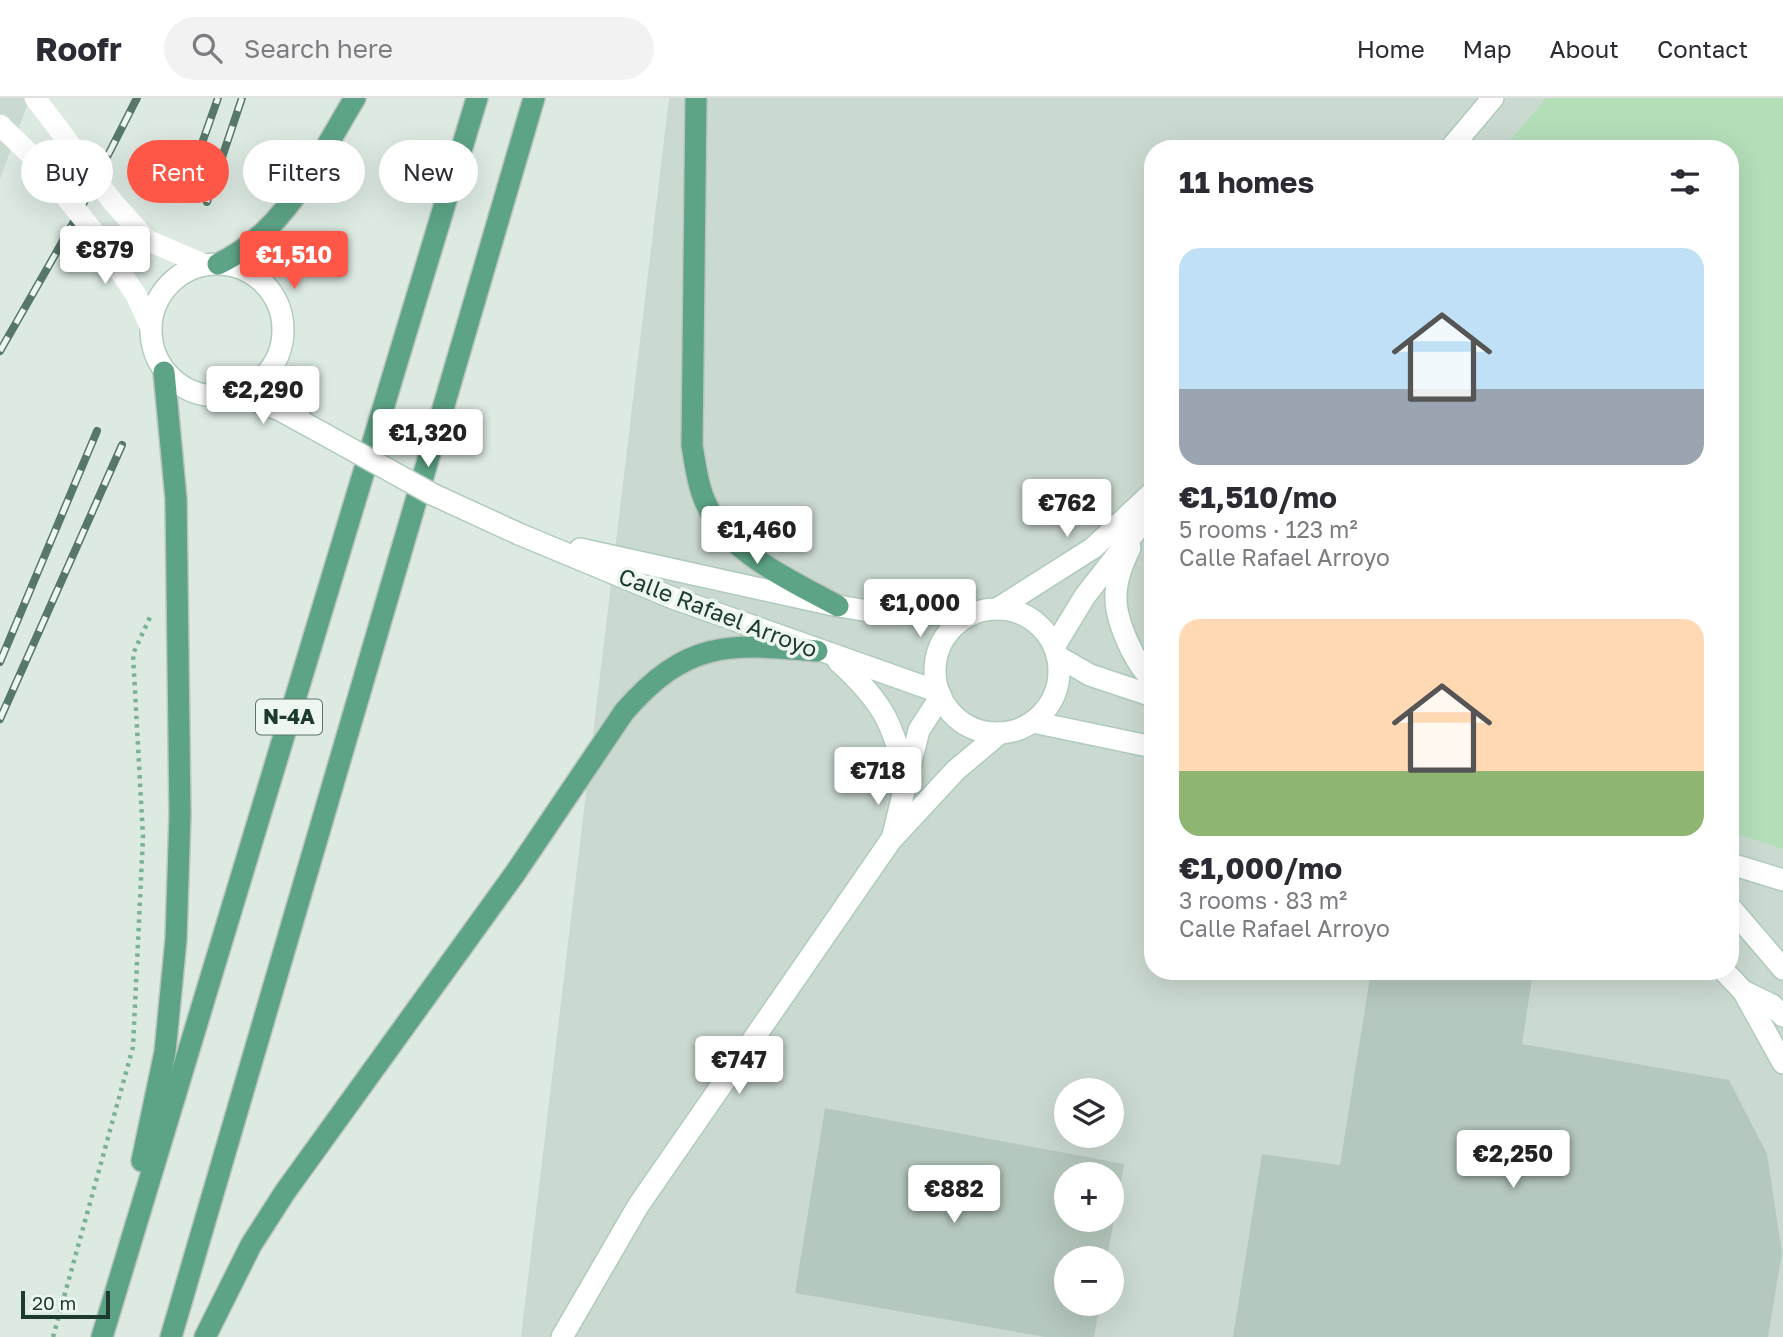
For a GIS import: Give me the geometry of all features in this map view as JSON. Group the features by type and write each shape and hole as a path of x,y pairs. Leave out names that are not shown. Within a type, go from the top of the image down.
{"main road":[{"path":"211,265 250,248 272,228 296,195 355,98"},
{"name":"N-4A","path":"102,1337 477,98"},
{"name":"N-4A","path":"171,1337 534,98"},
{"path":"696,98 692,445 704,499 735,541 762,563 838,606"},
{"path":"102,1337 165,1052 176,939 180,816 176,499 164,372"},
{"path":"205,1337 251,1245 285,1192 516,872 637,697 663,672 718,648 746,645 824,653"}],"street":[{"path":"34,98 112,201 147,240 211,265 249,272 272,294 283,324 281,347 271,369 256,384 237,394 217,397 197,394 179,386 164,372 151,342 150,326 153,312 167,286 178,276 211,265"},
{"path":"1458,140 1493,98"},
{"path":"0,125 38,162 93,231 136,295 150,326"},
{"name":"Calle Rafael Arroyo","path":"271,369 278,388 313,428"},
{"name":"Calle Rafael Arroyo","path":"237,394 313,428 432,494 519,534 673,598 940,694"},
{"path":"998,609 1028,617 1045,631 1056,652 1057,686 1052,700 1033,722 1017,730 1000,733 982,731 959,720 940,694 935,664 940,647 951,630 971,615 998,609 1093,548 1144,500"},
{"path":"1056,652 1085,596 1144,522"},
{"path":"1144,523 1122,563 1115,597 1130,648 1144,667"},
{"name":"Calle Rafael Arroyo","path":"540,541 838,606 881,613 971,615"},
{"path":"1056,652 1090,675 1144,693"},
{"path":"824,653 859,680 889,719 906,786"},
{"path":"891,840 919,730 940,694"},
{"path":"1033,722 1144,745"},
{"path":"562,1337 638,1206 891,840 956,770 1000,733"},
{"path":"1739,866 1783,880"},
{"path":"1739,917 1783,969"},
{"path":"1733,980 1743,991 1783,1063"},
{"path":"1743,991 1772,1004 1783,1016"}],"path":[{"path":"53,1337 132,1047 142,837 133,654 154,609"}],"shaded area":[{"path":"0,98 30,98 0,179"},
{"path":"669,98 1783,98 1783,1337 521,1337"}],"green space":[{"path":"1546,98 1783,98 1783,849 1739,835 1739,140 1511,140"}],"building":[{"path":"1370,980 1532,980 1522,1044 1729,1080 1767,1154 1782,1253 1768,1337 1233,1337 1262,1154 1340,1165"},
{"path":"825,1108 1113,1162 1054,1162 1054,1232 1112,1232 1109,1246 1054,1246 1054,1316 1098,1316 1094,1337 1045,1337 795,1293"}],"railway":[{"path":"0,351 76,218 137,98"},
{"path":"203,140 218,98"},
{"path":"228,140 242,98"},
{"path":"0,662 97,431"},
{"path":"0,719 122,445"}]}
